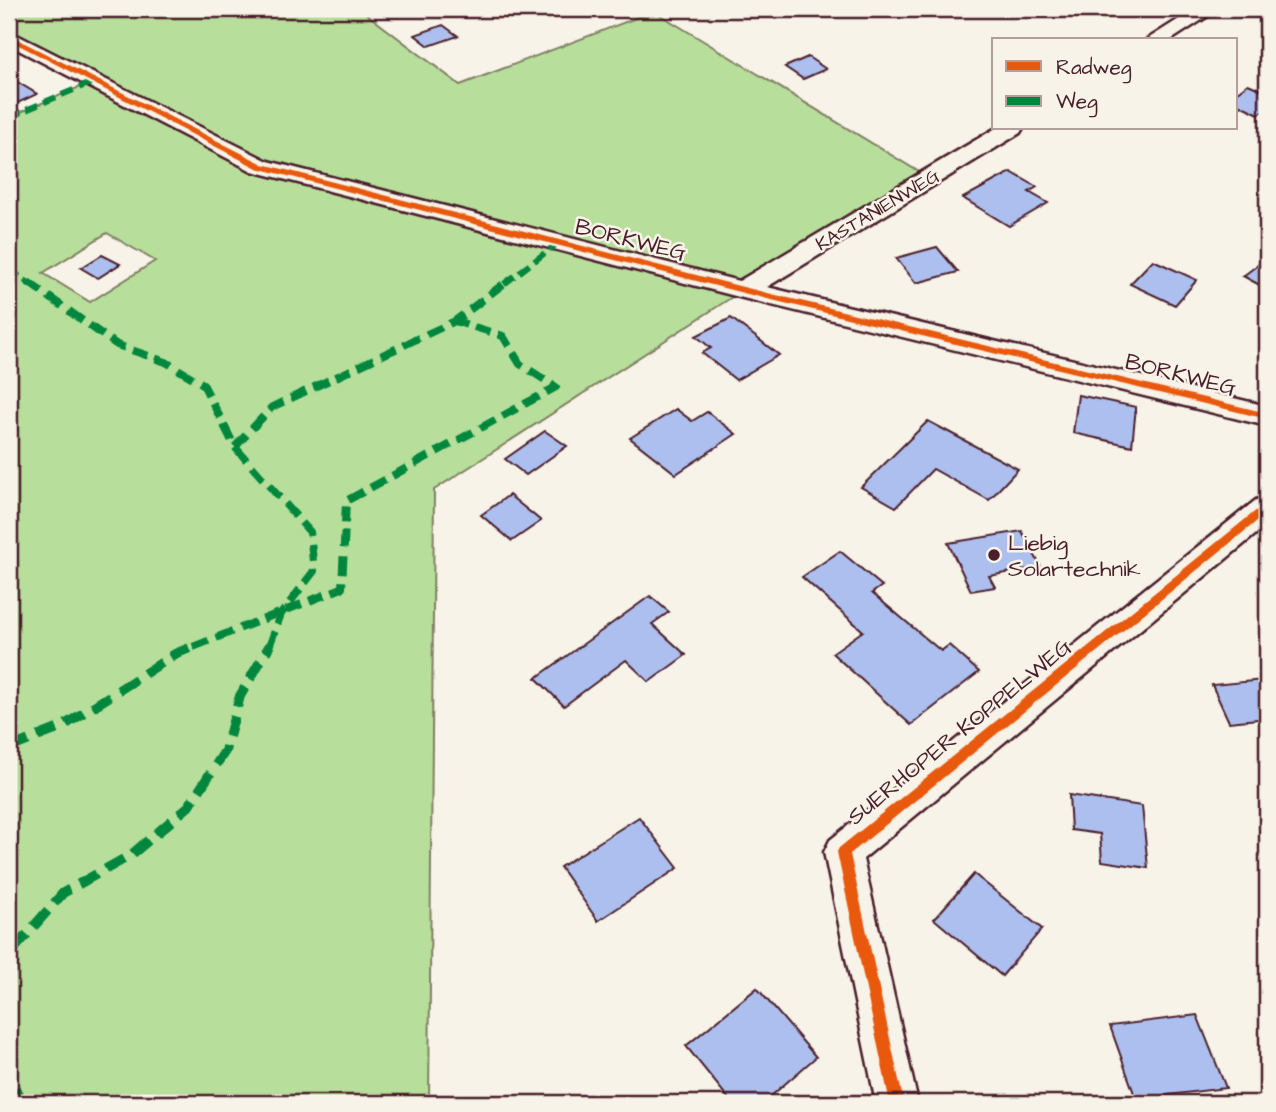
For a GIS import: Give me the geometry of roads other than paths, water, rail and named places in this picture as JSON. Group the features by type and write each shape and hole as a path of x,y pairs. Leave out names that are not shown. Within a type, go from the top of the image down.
{"street":[{"path":"1160,38 1209,9"},
{"name":"BORKWEG","path":"9,37 260,166 743,290 1267,416"},
{"name":"KASTANIENWEG","path":"743,290 1009,130"},
{"name":"SUERHOPER KOPPELWEG","path":"897,1103 843,852 1265,515"}],"place":[{"name":"Liebig Solartechnik","path":"994,555"}]}
